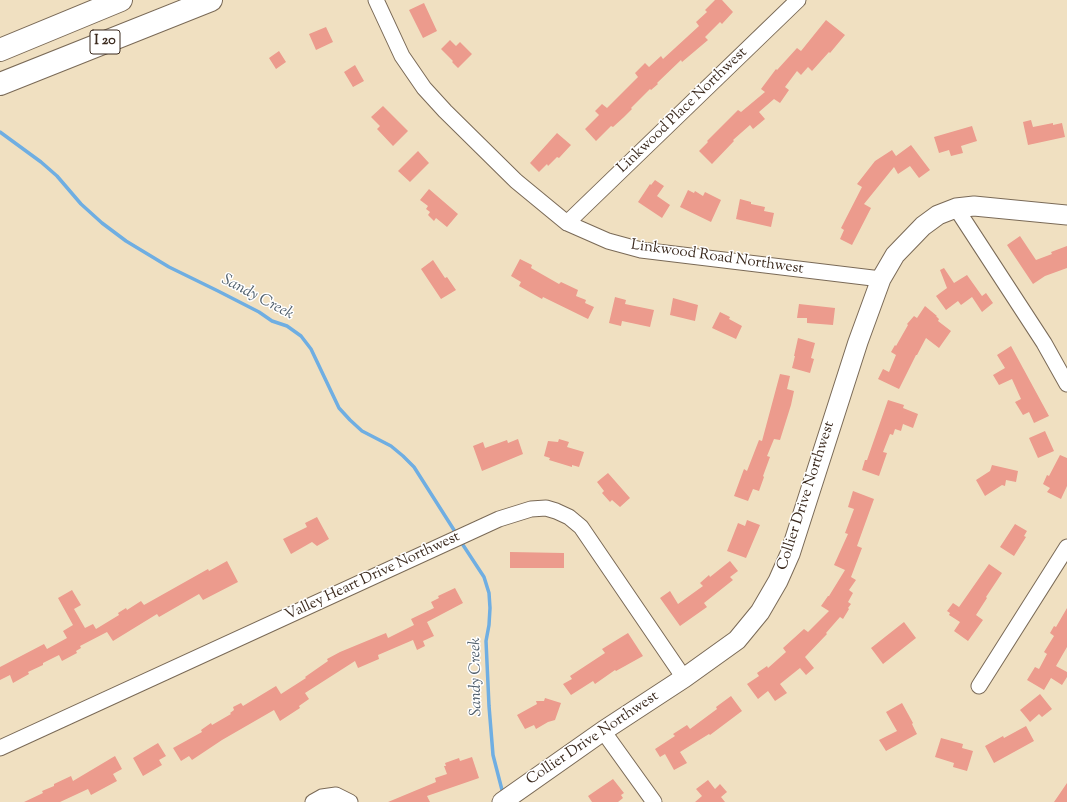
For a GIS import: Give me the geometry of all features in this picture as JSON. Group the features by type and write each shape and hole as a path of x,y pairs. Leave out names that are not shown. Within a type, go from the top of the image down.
{"highway":[{"name":"I 20","path":"0,50 121,0"},
{"name":"I 20","path":"0,84 211,0"}],"main road":[{"name":"Collier Drive Northwest","path":"502,802 602,731 684,678 737,640 760,612 778,581 790,554 858,342 881,279 896,255 922,226 938,215 956,208 974,206 1067,215"}],"street":[{"name":"Linkwood Place Northwest","path":"567,223 798,0"},
{"name":"Linkwood Road Northwest","path":"377,2 402,56 424,88 445,111 516,181 567,223 608,241 641,250 881,279"},
{"path":"956,208 1044,343 1067,384"},
{"name":"Valley Heart Drive Northwest","path":"0,748 499,519 531,509 546,508 556,511 570,517 581,527 684,678"},
{"path":"979,686 1067,547"},
{"path":"602,731 654,802"},
{"path":"313,802 322,797 336,795 350,802"}],"building":[{"path":"715,0 722,0 733,12 722,24 720,22 705,37 708,40 682,62 681,60 657,83 658,84 651,90 650,89 631,108 632,109 624,117 613,127 611,126 596,141 585,129 599,115 595,111 602,104 607,108 638,77 635,73 645,63 649,67 661,56 663,59 699,26 696,22 707,12 705,10"},
{"path":"424,3 437,31 423,38 409,10"},
{"path":"826,20 845,35 812,71 808,67 801,75 797,71 785,87 789,90 780,103 774,99 759,112 765,119 753,129 750,125 733,140 734,141 712,164 699,151 738,110 741,112 765,92 761,89 776,69 777,70 797,48 801,51"},
{"path":"326,27 333,42 316,50 309,34"},
{"path":"450,40 456,46 460,42 472,54 458,68 441,49"},
{"path":"279,51 286,62 276,69 269,58"},
{"path":"355,65 364,81 353,87 344,72"},
{"path":"383,106 408,131 393,146 377,129 380,126 371,117"},
{"path":"1031,120 1033,127 1053,123 1053,125 1062,123 1065,137 1028,145 1023,122"},
{"path":"972,126 977,141 961,146 963,153 951,156 949,150 939,153 934,137"},
{"path":"557,133 571,145 559,158 557,157 548,166 547,164 539,172 530,163"},
{"path":"911,145 930,170 919,178 910,166 898,174 894,167 864,204 871,208 852,245 840,239 844,230 841,228 862,187 857,184 875,161 892,150 896,156"},
{"path":"418,151 429,163 410,182 398,171"},
{"path":"655,180 664,186 657,196 670,205 662,218 638,202 650,184 651,185"},
{"path":"429,189 458,214 447,227 436,218 434,221 428,215 430,212 426,209 428,206 420,200"},
{"path":"688,190 694,193 695,191 703,196 705,192 721,200 711,222 680,207"},
{"path":"740,199 751,202 751,204 765,207 764,211 774,213 771,227 736,219"},
{"path":"1020,236 1036,260 1067,246 1067,268 1045,276 1033,284 1007,245"},
{"path":"520,259 532,265 531,268 559,284 561,282 578,290 576,296 586,300 585,303 594,307 588,319 543,297 542,299 519,286 521,282 511,276"},
{"path":"433,260 445,278 447,277 456,290 441,299 421,269"},
{"path":"944,268 954,283 967,275 982,296 986,293 993,303 982,312 972,297 961,305 958,301 946,310 936,296 947,288 940,270"},
{"path":"615,297 626,300 625,304 654,310 650,327 622,321 621,326 609,323"},
{"path":"673,298 698,305 695,321 670,315"},
{"path":"799,304 835,308 833,325 807,323 807,318 797,318"},
{"path":"925,306 937,316 939,319 938,321 951,331 939,348 926,338 899,389 878,379 883,369 889,372 896,355 891,352 908,325 907,324 914,316 917,318"},
{"path":"720,312 742,326 736,339 712,328"},
{"path":"798,338 815,343 811,358 814,359 810,373 792,368"},
{"path":"1011,346 1049,416 1034,423 1029,412 1023,415 1015,402 1021,399 1012,379 999,385 993,375 1005,368 997,355"},
{"path":"780,374 790,376 787,389 794,391 791,405 780,440 774,439 767,456 770,457 759,491 753,489 748,501 734,496 744,469 747,471 759,440 762,441"},
{"path":"888,400 904,405 903,408 918,414 913,428 903,424 901,431 895,429 893,435 890,434 883,452 887,453 879,476 862,470 865,460 867,460"},
{"path":"1045,431 1054,451 1038,458 1029,438"},
{"path":"518,439 523,454 482,471 473,446 483,442 485,448 507,440 508,443"},
{"path":"559,439 569,442 567,447 584,452 579,467 572,465 572,467 549,460 550,458 544,456 548,441 558,442"},
{"path":"1060,455 1067,458 1067,486 1061,499 1047,492 1050,488 1043,484"},
{"path":"992,465 1018,471 1016,482 1006,480 1005,486 1002,485 985,496 976,480 990,471"},
{"path":"608,473 630,498 620,507 612,500 610,502 602,493 604,491 597,482"},
{"path":"853,491 874,499 857,546 862,548 851,577 856,580 849,590 853,593 848,602 851,604 848,608 849,609 843,619 840,617 826,633 827,634 805,657 814,668 806,675 800,668 780,684 787,693 775,701 768,691 758,699 747,684 759,676 757,673 767,666 768,668 786,652 783,648 804,629 808,632 829,611 821,606 845,570 834,565 848,534 845,533 854,509 848,507"},
{"path":"317,517 329,539 317,546 312,542 291,554 283,539 307,527 305,523"},
{"path":"747,520 760,525 746,558 727,551 738,523 745,526"},
{"path":"1015,524 1027,531 1024,536 1026,537 1014,556 1000,547"},
{"path":"510,552 564,553 564,568 510,568"},
{"path":"227,561 238,582 203,600 199,594 159,617 157,614 113,641 107,632 80,646 81,648 76,651 77,653 62,661 59,655 28,672 29,674 13,683 10,675 0,680 0,667 44,644 47,649 67,638 63,631 73,625 58,598 72,590 81,605 74,609 85,628 93,624 96,629 119,615 118,613 126,608 127,610 141,601 144,605 208,569 209,571"},
{"path":"730,561 738,571 730,577 733,580 704,603 707,607 680,626 660,598 670,591 678,604 703,586 700,583 709,575 710,577"},
{"path":"989,564 1002,573 976,615 983,620 968,641 954,631 960,622 949,615 950,613 947,611 953,603 959,607"},
{"path":"455,588 463,603 427,622 434,636 423,641 425,646 417,650 413,640 378,655 379,659 358,668 355,661 305,693 309,699 299,706 300,708 280,721 274,710 222,740 192,760 189,756 181,761 173,748 202,732 201,730 211,723 212,725 231,714 230,713 234,710 233,707 241,703 243,706 276,686 281,694 306,678 305,677 328,661 327,659 340,652 386,633 388,638 414,625 411,619 434,608 431,602 439,598 438,596"},
{"path":"1067,608 1067,647 1056,666 1067,672 1067,677 1062,685 1051,678 1044,690 1027,680 1035,667 1039,669 1047,654 1044,652 1054,636 1050,633 1054,626 1056,627"},
{"path":"904,622 916,638 883,664 871,648"},
{"path":"628,633 643,656 616,671 615,670 595,684 593,681 571,695 563,684 572,679 570,676 605,653 602,649"},
{"path":"1040,694 1052,709 1042,717 1039,714 1030,722 1020,710"},
{"path":"731,696 742,711 710,735 709,734 680,752 687,763 674,770 665,754 660,757 655,749 675,736 673,734 687,725 690,729 717,709 716,707"},
{"path":"545,698 561,703 555,720 536,729 534,725 525,729 517,715 537,704 536,701 544,701"},
{"path":"902,703 917,734 886,751 879,740 897,731 886,712"},
{"path":"1026,726 1034,741 994,763 985,746"},
{"path":"941,738 963,744 962,748 973,751 967,771 953,767 954,763 935,757"},
{"path":"158,743 166,756 159,760 162,765 143,776 133,758"},
{"path":"115,756 122,769 113,774 117,781 91,795 88,789 60,802 24,802 43,793 42,791 71,776 73,781"},
{"path":"472,757 479,778 427,796 430,802 388,802 436,782 435,778 447,774 444,766 446,766 445,763 459,758 460,761"},
{"path":"613,779 624,793 621,795 623,798 618,802 592,802 588,796"},
{"path":"708,780 715,789 720,784 727,792 721,797 725,802 695,802 702,796 696,789"},
{"path":"1067,783 1067,802 1054,802"}],"waterway":[{"name":"Sandy Creek","path":"0,132 41,162 57,176 81,204 102,223 126,241 169,267 259,312 272,321 287,326 301,336 311,349 339,408 362,431 391,446 414,467 454,530"},
{"name":"Sandy Creek","path":"463,545 484,577 489,593 489,625 486,641 489,706 493,755 502,790"}]}
